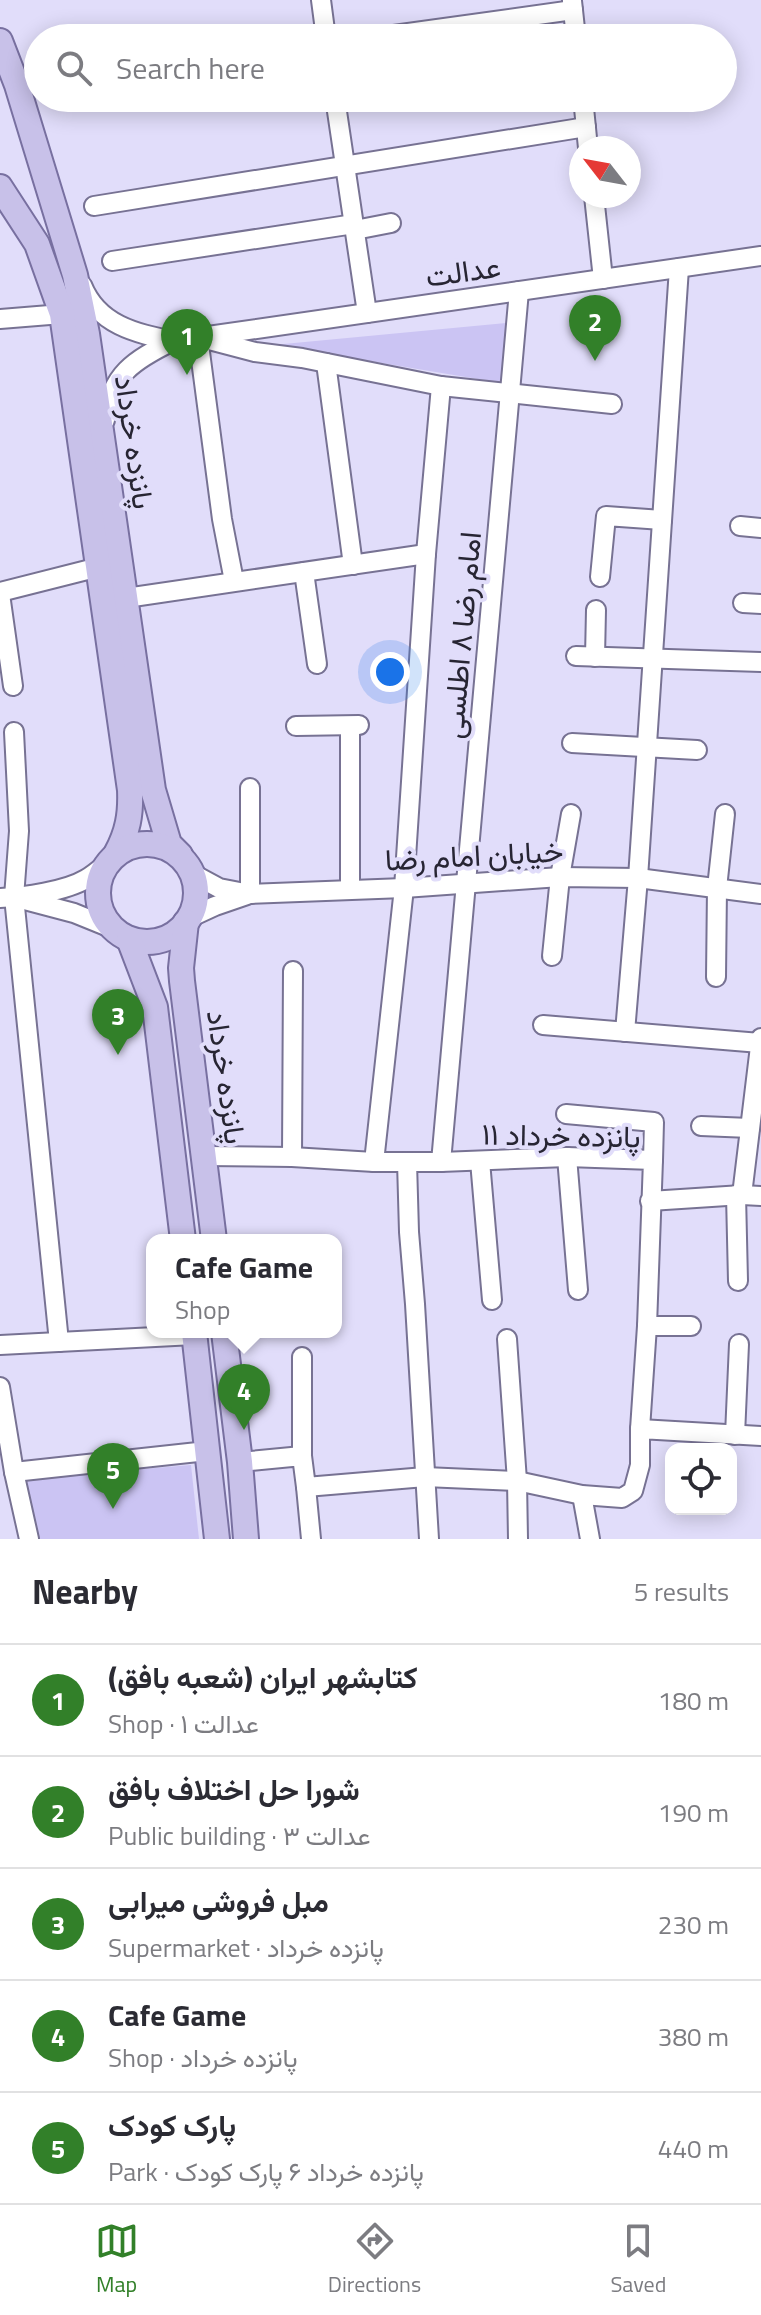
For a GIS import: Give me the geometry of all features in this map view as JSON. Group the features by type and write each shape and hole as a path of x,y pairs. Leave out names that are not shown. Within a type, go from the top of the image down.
{"main road":[{"name":"پانزده خرداد","path":"0,41 24,108"},
{"name":"پانزده خرداد","path":"25,112 75,275 87,334 153,790 169,844 186,865"},
{"name":"پانزده خرداد","path":"0,187 37,244 62,314 131,812 129,826 111,859"},
{"path":"148,843 165,846 186,865 196,889 195,904 188,920 178,931 163,940 146,943 120,934 103,916 97,890 100,876 111,859 131,845 148,843"},
{"name":"پانزده خرداد","path":"188,920 182,981 213,1234"},
{"name":"پانزده خرداد","path":"120,934 155,1007 182,1234"},
{"path":"150,993 154,980 163,972 182,981"},
{"path":"194,1338 217,1539"},
{"path":"225,1338 246,1539"}],"street":[{"path":"321,0 324,24"},
{"path":"457,24 573,5"},
{"path":"337,112 367,313"},
{"path":"584,112 587,136"},
{"path":"94,206 586,127"},
{"path":"595,208 603,279"},
{"path":"112,261 391,223"},
{"name":"عدالت","path":"67,250 87,298 109,320 134,333 173,341"},
{"name":"عدالت","path":"102,438 107,399 125,370 173,341 761,256"},
{"path":"625,1032 679,268"},
{"name":"امام رضا ۸ اطلسی","path":"441,1162 519,291"},
{"path":"0,319 62,314"},
{"path":"234,581 222,519 198,337 255,352 441,386 612,404"},
{"path":"326,363 353,565"},
{"path":"374,1162 404,888 426,554 441,386"},
{"path":"587,514 662,520"},
{"path":"600,577 606,516"},
{"path":"740,526 761,528"},
{"path":"126,598 426,554"},
{"path":"13,686 0,593 99,567"},
{"path":"304,572 317,664"},
{"path":"596,610 586,656 761,662"},
{"path":"296,726 356,726 350,889"},
{"path":"14,732 19,831 7,898 59,1342"},
{"path":"572,743 697,750"},
{"path":"188,920 215,906 250,894 250,788"},
{"path":"552,956 560,877 571,814"},
{"path":"716,977 717,888 725,814"},
{"path":"7,898 84,880 111,859"},
{"name":"خیابان امام رضا","path":"186,865 219,888 250,894 404,888 560,877 638,878 761,894"},
{"path":"7,898 63,910 120,934"},
{"path":"292,1157 293,971"},
{"path":"543,1025 761,1041 758,1089 750,1128 738,1281"},
{"path":"566,1114 654,1122 653,1160"},
{"path":"701,1126 750,1128"},
{"name":"پانزده خرداد ۱۱","path":"205,1156 374,1162 567,1157 653,1160 640,1465 633,1491 622,1498 582,1495"},
{"path":"567,1157 578,1290"},
{"path":"480,1161 492,1300"},
{"path":"407,1162 429,1539"},
{"path":"650,1201 747,1195"},
{"path":"647,1326 691,1326"},
{"path":"0,1345 146,1337"},
{"path":"507,1339 518,1539"},
{"path":"735,1435 739,1344"},
{"path":"302,1357 302,1456 311,1539"},
{"path":"0,1387 29,1539"},
{"path":"640,1429 761,1436"},
{"path":"14,1472 207,1451"},
{"path":"240,1462 302,1456"},
{"path":"306,1487 425,1477 517,1481 582,1495 590,1539"}],"shaded area":[{"path":"506,323 502,383 273,345"},
{"path":"191,1465 199,1539 36,1539 24,1479"}],"place":[{"name":"شورا حل اختلاف بافق","path":"595,361"},
{"name":"کتابشهر ایران (شعبه بافق)","path":"187,375"},
{"name":"مبل فروشی میرابی","path":"118,1055"},
{"name":"Cafe Game","path":"244,1430"},
{"name":"پارک کودک","path":"113,1509"}]}
